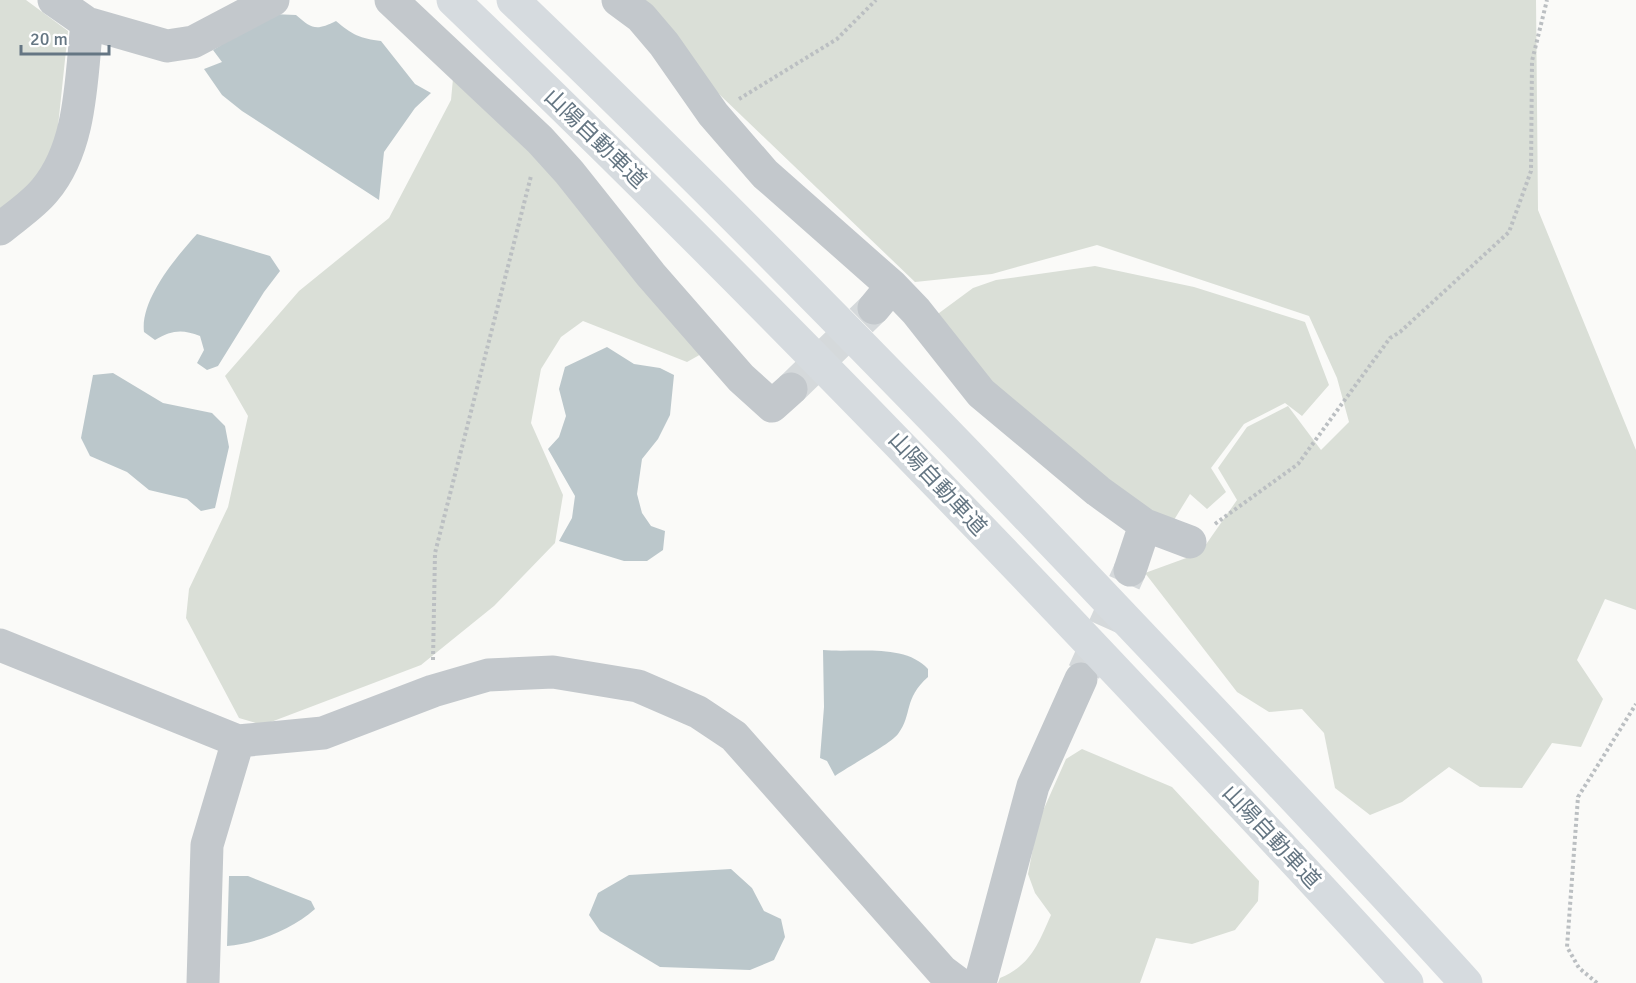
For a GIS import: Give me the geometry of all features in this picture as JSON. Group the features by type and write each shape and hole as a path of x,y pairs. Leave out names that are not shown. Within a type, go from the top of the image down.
{"highway":[{"name":"山陽自動車道","path":"453,0 626,166 889,431 1325,892 1407,983"},
{"name":"山陽自動車道","path":"513,0 657,138 918,401 1342,846 1466,983"}],"street":[{"path":"54,0 87,23 167,46 193,42 273,0"},
{"path":"392,0 540,140 569,172 651,275 741,378 772,406 791,389"},
{"path":"618,0 641,17 664,44 713,114 765,174 883,297 981,393 1098,491 1145,525 1190,542"},
{"path":"0,230 45,190 66,156 79,97 87,23"},
{"path":"1130,570 1145,525"},
{"path":"0,645 238,741 323,733 433,691 488,675 553,672 638,686 698,712 734,736 942,971 958,983"},
{"path":"980,983 1033,786 1081,679"},
{"path":"203,983 207,845 238,741"}],"path":[{"path":"713,114 837,39 876,0"},
{"path":"1190,542 1298,464 1390,338 1400,332 1509,232 1530,171 1532,61 1547,0"},
{"path":"433,691 435,554 540,140"},
{"path":"1598,983 1579,968 1567,947 1578,797 1636,705"}],"shaded area":[{"path":"0,0 26,0 68,31 55,155 0,218"},
{"path":"621,0 1536,0 1538,210 1636,450 1636,610 1605,599 1577,660 1603,699 1581,747 1552,743 1522,788 1480,787 1449,767 1402,802 1370,815 1335,788 1324,733 1302,709 1269,712 1237,692 1145,573 1200,553 1237,500 1218,468 1247,427 1288,406 1321,450 1349,422 1337,378 1309,316 1097,245 992,274 915,282"},
{"path":"272,14 296,15 314,27 336,21 357,35 381,41 415,84 431,93 415,108 384,152 379,200 242,111 222,95 204,69 222,62 213,50"},
{"path":"454,68 529,135 703,353 687,362 583,321 561,337 541,369 531,423 563,495 555,543 494,606 421,665 263,725 239,718 186,618 189,589 228,507 248,416 225,376 299,291 389,218 451,100"},
{"path":"197,234 270,256 280,271 264,292 218,366 207,370 197,363 204,350 200,336 188,332 177,332 155,340 144,332 144,320 153,293 170,267"},
{"path":"1095,266 1194,287 1305,322 1329,385 1302,416 1285,403 1244,424 1211,468 1226,492 1207,509 1190,494 1169,528 985,385 935,316 973,288 996,280"},
{"path":"607,347 634,364 660,368 674,375 670,415 658,439 642,459 637,494 642,513 651,526 665,531 663,550 647,561 624,561 559,541 572,518 575,496 548,449 559,437 566,416 559,389 565,367"},
{"path":"113,373 163,403 212,413 225,426 229,447 215,508 201,511 187,499 149,490 127,472 90,456 81,438 93,375"},
{"path":"823,650 893,652 906,655 928,669 928,677 911,699 906,720 898,734 835,776 827,761 820,758 824,707"},
{"path":"1082,749 1172,787 1259,881 1258,901 1235,930 1192,944 1156,938 1140,983 998,983 1000,978 1011,973 1026,960 1042,935 1051,915 1035,893 1028,874 1038,822 1066,759"},
{"path":"731,869 752,888 764,911 781,919 785,937 774,960 750,970 660,967 600,931 589,915 598,893 629,875"},
{"path":"229,876 248,876 311,901 315,909 274,934 250,942 227,946"}],"tunnel":[{"path":"791,389 874,308"},
{"path":"1084,672 1130,570"}]}
